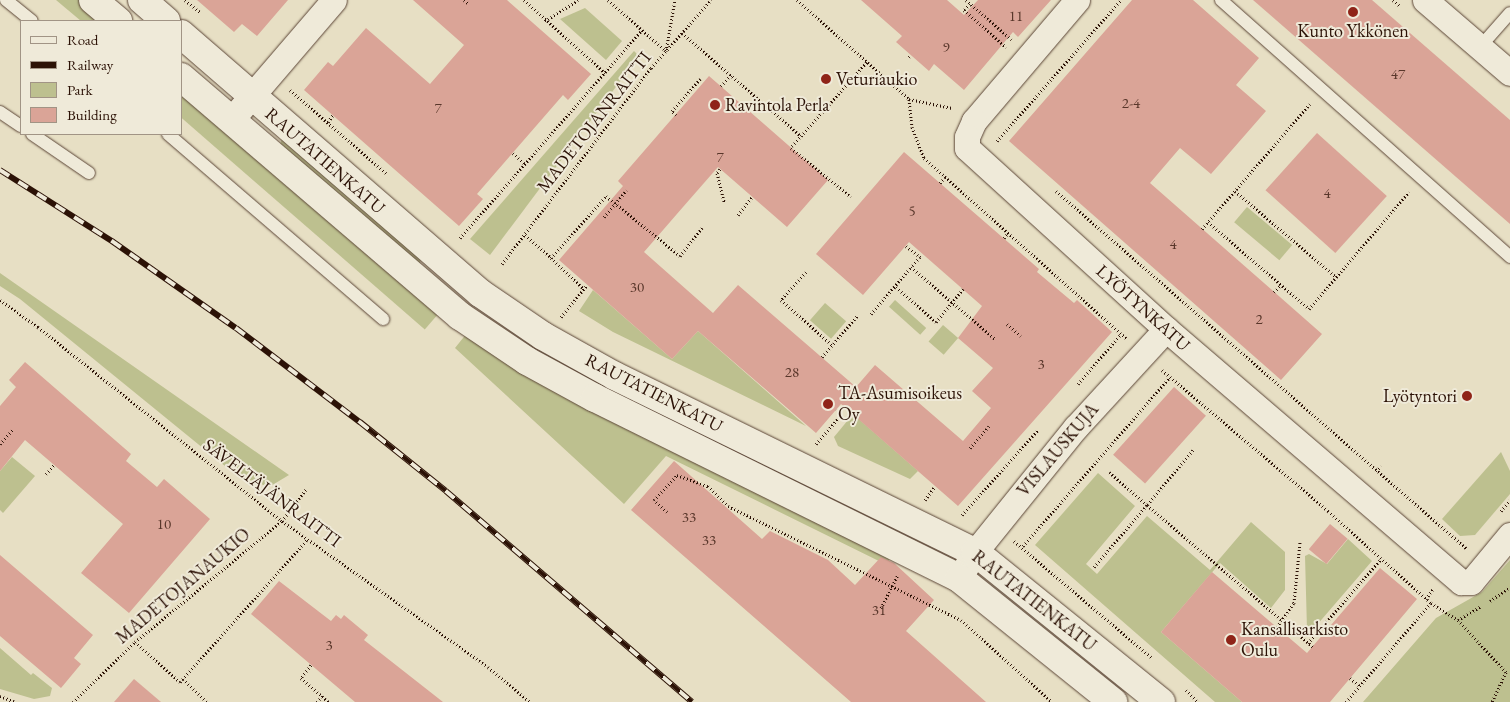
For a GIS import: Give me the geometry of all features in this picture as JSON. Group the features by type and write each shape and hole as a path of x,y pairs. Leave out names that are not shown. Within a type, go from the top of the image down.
{"main road":[{"path":"93,0 117,20"},
{"path":"142,0 165,20"},
{"name":"RAUTATIENKATU","path":"182,35 480,293 543,336 616,376 975,552 1170,693"},
{"name":"RAUTATIENKATU","path":"182,78 460,316 527,361 595,398 959,578 1114,702"}],"street":[{"path":"231,120 334,0"},
{"name":"LYÖTYNKATU","path":"1077,0 974,120 967,137 968,148 1166,329 1466,583 1510,536"},
{"path":"1425,0 1510,73"},
{"name":"VISLAUSKUJA","path":"959,578 992,529 1076,427 1166,329"}],"lane":[{"path":"6,0 31,20"},
{"path":"1221,0 1420,179 1510,256"},
{"path":"1480,47 1510,13"},
{"path":"0,112 20,125"},
{"path":"33,135 89,173"},
{"path":"169,135 383,319"}],"path":[{"path":"185,0 206,18"},
{"path":"524,0 545,21 605,73"},
{"path":"545,21 578,0"},
{"path":"608,0 666,52"},
{"path":"666,52 675,0"},
{"name":"MADETOJANRAITTI","path":"502,264 666,52 711,0"},
{"path":"797,0 909,99 912,127 924,158 1143,354 1426,599"},
{"path":"966,0 1011,39"},
{"path":"1004,147 997,141 1122,0"},
{"path":"970,4 963,12 1023,62"},
{"path":"460,238 642,30"},
{"path":"682,33 801,136"},
{"path":"851,197 792,147 867,62"},
{"path":"271,74 394,180"},
{"path":"721,86 731,75"},
{"path":"676,115 672,111 700,79"},
{"path":"1202,229 1322,90"},
{"path":"328,122 333,115"},
{"path":"512,153 525,164"},
{"path":"720,169 717,173 724,202"},
{"path":"940,183 945,177"},
{"path":"1208,222 1309,309 1420,179"},
{"path":"1054,189 1376,472 1468,549"},
{"path":"604,217 627,190"},
{"path":"1235,191 1336,277"},
{"path":"551,258 606,196 680,256 702,228"},
{"path":"738,215 752,197"},
{"path":"452,232 467,244"},
{"path":"1004,238 1008,234"},
{"path":"525,235 584,289"},
{"path":"871,314 920,257 906,246"},
{"path":"911,267 995,339"},
{"path":"806,272 781,300 832,345"},
{"path":"561,317 587,285"},
{"path":"1274,292 1281,285"},
{"path":"896,287 936,322 963,289"},
{"name":"SÄVELTÄJÄNRAITTI","path":"0,300 38,326 282,521 488,667 530,702"},
{"path":"554,311 570,321"},
{"path":"822,357 858,315"},
{"path":"1007,324 1021,336"},
{"path":"1023,546 1170,377"},
{"path":"816,444 842,414 836,410"},
{"path":"970,448 989,426"},
{"path":"0,444 13,429"},
{"path":"808,440 825,448"},
{"path":"1094,567 1193,450"},
{"path":"46,474 54,465"},
{"path":"1376,472 1381,466"},
{"path":"1110,472 1313,647"},
{"path":"667,512 654,500 677,475 708,486 728,506 961,620 1052,702"},
{"name":"MADETOJANAUKIO","path":"73,702 135,642 282,521 307,488"},
{"path":"918,493 934,501"},
{"path":"955,512 1023,546 1153,658"},
{"path":"135,642 180,682 308,539"},
{"path":"1277,627 1294,603 1300,542"},
{"path":"1308,643 1381,559"},
{"path":"1346,702 1430,603"},
{"path":"1458,620 1508,672 1492,702"},
{"path":"312,665 301,678 329,702"},
{"path":"1350,678 1360,686"},
{"path":"183,679 207,702"},
{"path":"1170,693 1198,702"},
{"path":"0,696 15,702"},
{"path":"317,702 322,696"}],"green space":[{"path":"56,0 81,0 105,20 80,20"},
{"path":"585,8 622,41 606,60 560,19"},
{"path":"634,51 639,56 490,255 470,239"},
{"path":"182,88 440,312 425,329 182,118"},
{"path":"282,138 421,258 420,263 416,264 280,145"},
{"path":"1247,207 1292,245 1279,260 1234,222"},
{"path":"0,273 289,475 269,487 236,475 20,299 0,286"},
{"path":"593,290 672,359 698,331 806,426 613,332 579,311"},
{"path":"895,300 926,328 920,335 889,307"},
{"path":"825,303 846,321 831,339 810,320"},
{"path":"943,325 958,338 944,355 929,342"},
{"path":"467,333 891,555 887,565 666,456 624,504 455,348"},
{"path":"853,414 918,471 910,479 838,446 834,437"},
{"path":"1501,452 1510,471 1510,494 1475,535 1460,536 1442,519"},
{"path":"12,457 35,476 3,513 0,510 0,471"},
{"path":"1098,473 1135,506 1086,564 1097,574 1147,516 1210,570 1251,522 1285,552 1285,590 1271,608 1220,563 1161,632 1242,702 1215,702 1035,545"},
{"path":"1348,539 1372,561 1310,633 1307,630 1305,556 1309,554 1327,564"},
{"path":"1510,560 1510,702 1363,702 1436,618 1482,592"},
{"path":"0,648 31,675 33,673 52,688 50,696 34,699 0,689"}],"building":[{"path":"197,0 288,0 257,36 242,24 234,32"},
{"path":"413,0 507,0 591,74 568,100 563,95 477,194 483,199 459,226 304,90 328,62 333,66 366,28 430,84 464,45"},
{"path":"861,0 947,0 964,15 978,0 1051,0 1018,37 1013,32 964,90 934,64 929,71 896,42 902,36"},
{"path":"1132,0 1193,0 1259,58 1236,85 1266,111 1211,174 1180,148 1150,183 1322,334 1281,380 1009,141"},
{"path":"1253,0 1372,0 1510,120 1510,224"},
{"path":"709,76 828,180 787,227 718,167 644,252 713,313 738,285 856,387 875,365 963,441 991,408 972,391 993,368 958,338 982,306 909,242 863,295 816,254 904,152 1039,269 1037,272 1074,303 1077,300 1112,332 958,506 841,404 816,433 698,331 672,359 559,260 623,186 618,181"},
{"path":"1317,133 1387,196 1335,253 1265,190"},
{"path":"25,362 131,454 126,461 157,487 164,479 210,519 129,613 81,573 123,524 25,440 0,471 0,406 16,387 9,380"},
{"path":"1174,387 1206,416 1145,483 1113,455"},
{"path":"674,461 762,539 770,531 828,560 855,585 881,557 894,563 934,600 906,631 986,702 851,702 631,510"},
{"path":"1330,524 1348,539 1326,564 1309,549"},
{"path":"0,555 93,635 74,658 81,664 61,688 0,636"},
{"name":"Kansallisarkisto Oulu","path":"1380,568 1417,599 1330,702 1242,702 1161,632 1212,572 1307,653"},
{"path":"279,581 331,621 336,615 341,619 344,615 368,635 364,640 443,702 355,702 251,614"},
{"path":"134,679 161,702 114,702"}],"railway":[{"path":"0,170 112,241 236,328 360,422 446,491 692,702"}],"place":[{"name":"Kunto Ykkönen","path":"1353,12"},
{"name":"Veturiaukio","path":"826,79"},
{"name":"Ravintola Perla","path":"715,105"},
{"name":"Lyötyntori","path":"1467,396"},
{"name":"TA-Asumisoikeus Oy","path":"828,404"},
{"name":"Kansallisarkisto Oulu","path":"1231,640"}]}
